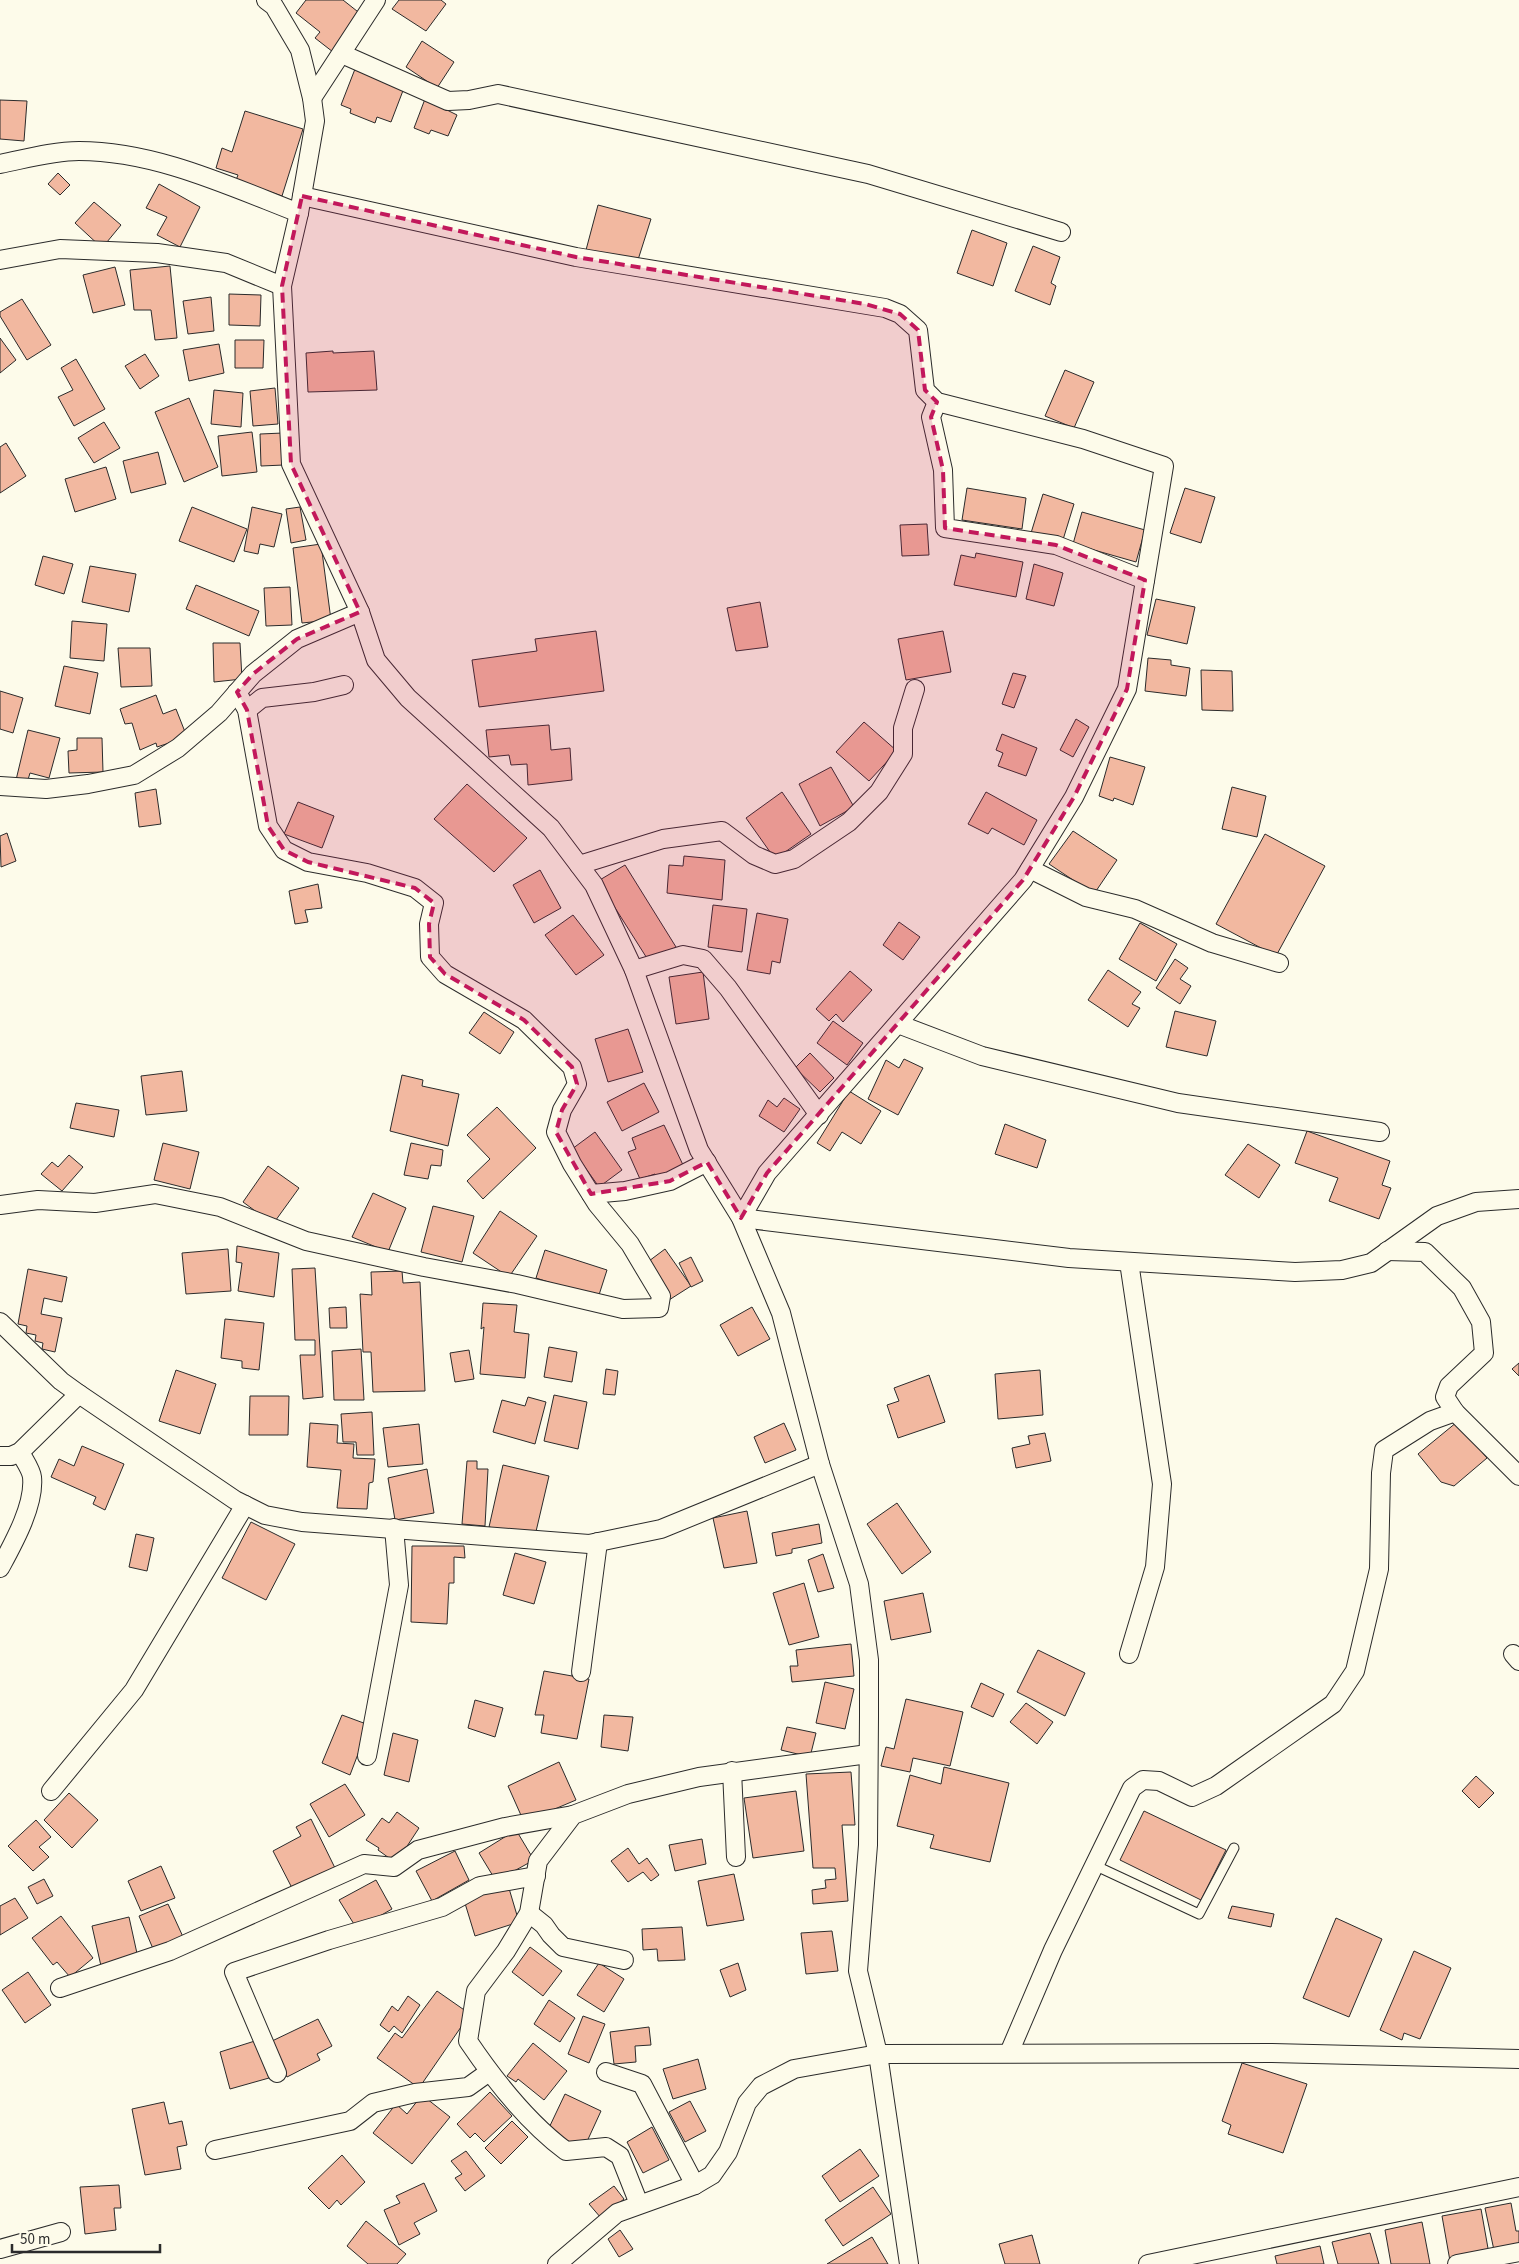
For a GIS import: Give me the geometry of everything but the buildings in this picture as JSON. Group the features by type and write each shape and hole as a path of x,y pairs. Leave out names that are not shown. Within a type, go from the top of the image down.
{"street":[{"path":"266,0 274,6 300,50 312,98 315,121 300,204 282,286 290,464 360,612 376,660 408,698 551,828 594,885 634,970 699,1150 741,1218 781,1313 820,1464 859,1584 869,1660 868,1845 858,1972 878,2054 909,2264"},
{"path":"312,98 376,0"},
{"path":"342,54 448,101 469,100 498,94 868,174 1061,232"},
{"path":"0,164 78,151 119,155 164,164 300,204 576,257 885,308 900,314 918,330 925,390 937,402 1083,439 1164,466 1127,689 1074,797 1023,880 767,1173 741,1218"},
{"path":"0,260 60,249 157,253 226,262 282,286"},
{"path":"937,402 931,417 943,470 945,528 1056,545 1145,580"},
{"path":"0,786 46,789 88,784 134,775 178,748 218,713 253,674 297,639 360,612"},
{"path":"247,710 262,698 314,692 344,685"},
{"path":"579,865 663,839 722,831 754,855 775,864 794,859 849,822 879,792 903,754 903,728 916,689"},
{"path":"0,1205 38,1200 95,1203 155,1194 220,1207 306,1241 424,1267 517,1284 623,1309 659,1308 661,1296 635,1251 591,1194 572,1164 556,1132 562,1110 577,1084 572,1067 524,1020 445,974 430,957 429,924 434,903 415,888 367,873 308,862 284,850 268,826 247,710 237,692"},
{"path":"1030,869 1086,897 1135,908 1212,942 1279,963"},
{"path":"634,970 683,955 703,959 728,988 819,1115"},
{"path":"898,1024 982,1056 1178,1104 1380,1132"},
{"path":"591,1194 625,1191 670,1181 707,1162"},
{"path":"741,1218 1069,1258 1295,1272 1342,1270 1371,1263 1437,1216 1476,1202 1519,1200"},
{"path":"1387,1251 1425,1252 1462,1288 1481,1322 1484,1353 1449,1386 1445,1397 1455,1412 1519,1476"},
{"path":"1129,1262 1162,1484 1155,1567 1129,1654"},
{"path":"0,1322 61,1380 79,1394 245,1505 265,1515 302,1522 589,1544 661,1529 820,1464"},
{"path":"0,1456 11,1456 20,1452 79,1394"},
{"path":"1009,2053 1053,1950 1132,1788 1143,1780 1159,1781 1192,1797 1216,1786 1333,1704 1354,1671 1379,1569 1381,1473 1384,1450 1430,1421 1455,1412"},
{"path":"0,1568 17,1537 31,1493 32,1475 20,1452"},
{"path":"50,1791 134,1690 245,1505"},
{"path":"367,1756 399,1585 394,1528"},
{"path":"582,1672 598,1542"},
{"path":"60,1988 170,1951 364,1864 394,1867 418,1850 505,1827 572,1815 628,1794 732,1771 868,1754"},
{"path":"732,1771 736,1857"},
{"path":"572,1815 538,1860 529,1913 506,1951 476,1991 468,2041 489,2072 546,2136 566,2151 606,2147 620,2156 639,2204"},
{"path":"277,2073 234,1972 329,1940 442,1907 480,1886 536,1876"},
{"path":"529,1913 544,1925 551,1936 563,1947 624,1960"},
{"path":"557,2264 617,2213 695,2185 712,2175 728,2152 747,2103 761,2086 794,2069 878,2054 1272,2052 1519,2059"},
{"path":"215,2150 350,2121 373,2103 415,2092 468,2087 489,2072"},
{"path":"606,2072 642,2084 695,2185"},
{"path":"1148,2264 1519,2187"},
{"path":"0,2249 60,2232"},
{"path":"1457,2264 1519,2252"}],"lane":[{"path":"1094,1864 1199,1914 1234,1848"}],"highlighted area":[{"path":"302,196 576,257 865,304 900,314 918,330 925,390 937,402 931,417 943,470 945,528 1056,545 1145,580 1127,689 1074,797 1023,880 767,1173 741,1218 707,1162 670,1181 591,1194 556,1132 562,1110 577,1084 572,1067 524,1020 445,974 430,957 429,924 434,903 415,888 308,862 284,850 268,826 247,710 237,692 253,674 297,639 360,612 291,464 282,286"}]}
